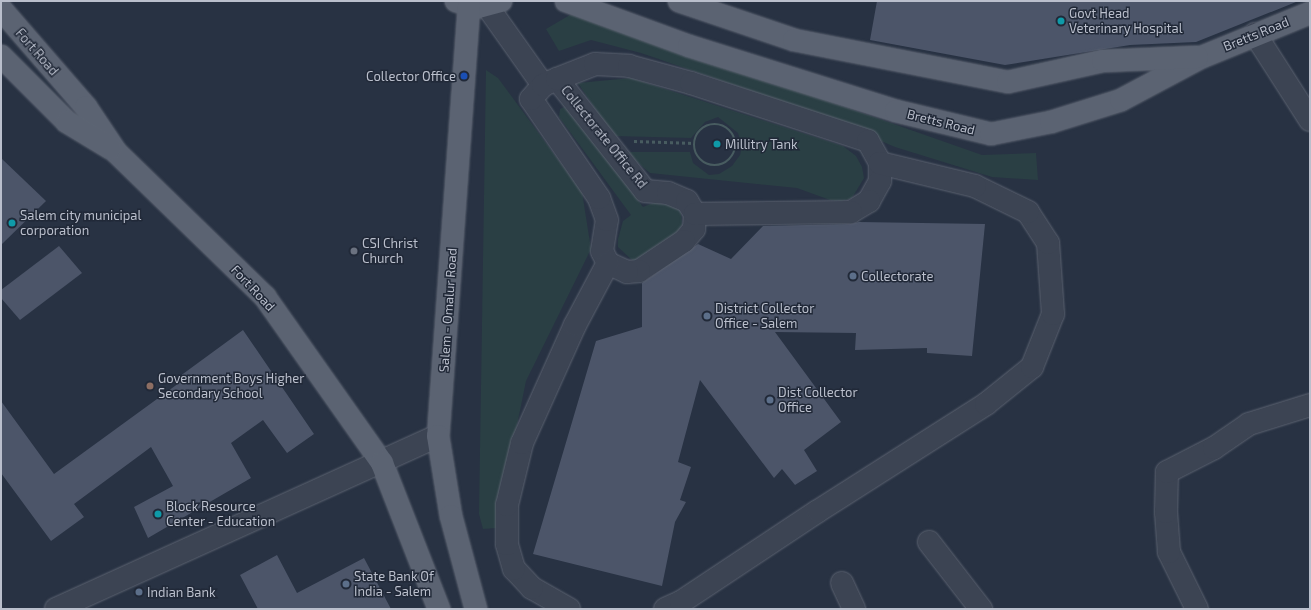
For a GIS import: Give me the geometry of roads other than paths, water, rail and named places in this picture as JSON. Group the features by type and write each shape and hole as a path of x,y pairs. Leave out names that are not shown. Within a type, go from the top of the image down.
{"main road":[{"name":"Bretts Road","path":"566,1 689,46 870,103 991,134 1051,122 1121,100 1202,57 1255,34 1310,13"},
{"path":"679,1 794,40 1008,82 1103,61 1202,57"},
{"name":"Salem - Omalur Road","path":"476,609 451,516 438,436 478,4"},
{"name":"Fort Road","path":"1,9 86,107 116,152 265,297 382,463"},
{"name":"Fort Road","path":"1,56 67,122 116,152"},
{"path":"382,463 439,609"}],"street":[{"name":"Collectorate Office Rd","path":"478,4 606,141 645,191 668,193 687,201 695,214"},
{"path":"1255,34 1310,120"},
{"path":"550,82 595,64 629,66 691,83 868,141 880,163 880,182 869,201 851,212 695,214 694,229 684,241 639,271 627,272 608,263 575,325 522,443 507,505 507,544 514,569 532,588 569,609"},
{"name":"Collectorate Office Rd","path":"550,82 531,99 599,198 607,220 602,251 608,263"},
{"path":"665,609 681,602 818,511 973,413 1032,367 1053,314 1048,244 1028,212 975,186 880,163"},
{"path":"1197,609 1169,552 1166,512 1167,472 1214,448 1249,424 1310,405"},
{"path":"56,609 382,463 438,436"},
{"path":"929,542 981,609"},
{"path":"842,583 854,609"}],"place":[{"name":"Govt Head Veterinary Hospital","path":"1061,21"},
{"name":"Collector Office","path":"464,76"},
{"name":"Millitry Tank","path":"717,144"},
{"name":"Salem city municipal corporation","path":"12,223"},
{"name":"CSI Christ Church","path":"354,251"},
{"name":"Collectorate","path":"853,276"},
{"name":"District Collector Office - Salem","path":"707,316"},
{"name":"Government Boys Higher Secondary School","path":"150,386"},
{"name":"Dist Collector Office","path":"770,400"},
{"name":"Block Resource Center - Education","path":"158,514"},
{"name":"State Bank Of India - Salem","path":"346,584"},
{"name":"Indian Bank","path":"139,592"}]}
